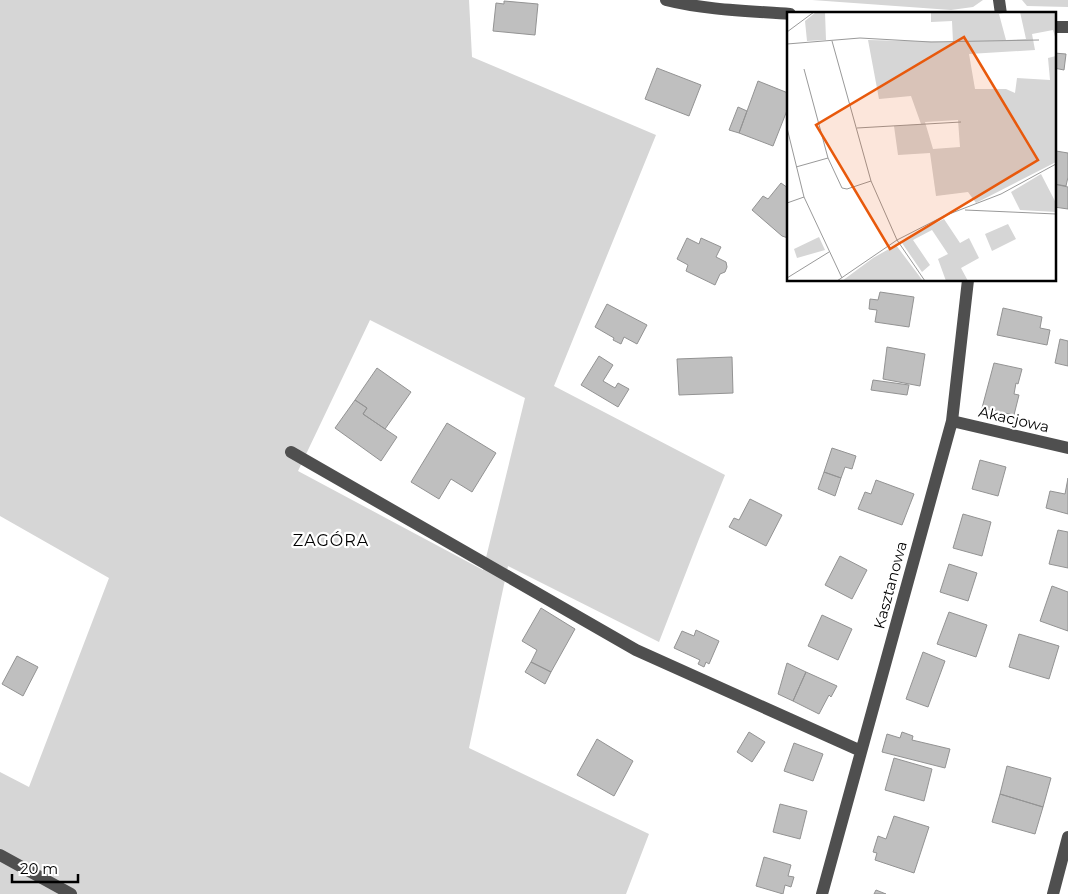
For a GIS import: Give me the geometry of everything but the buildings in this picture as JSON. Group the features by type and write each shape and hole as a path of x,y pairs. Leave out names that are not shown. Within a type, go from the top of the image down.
{"street":[{"path":"666,0 744,11 787,14"},
{"name":"Kasztanowa","path":"822,894 952,421 968,281"},
{"name":"Akacjowa","path":"952,421 1068,448"},
{"path":"290,452 636,650 861,751"},
{"path":"1053,894 1068,837"},
{"path":"0,855 72,894"}],"shaded area":[{"path":"0,0 469,0 472,57 656,135 554,386 725,475 659,642 508,566 469,748 649,834 626,894 0,894 0,772 29,787 109,578 0,516","holes":["370,320 525,398 483,570 298,471"]},
{"path":"812,0 983,0 973,7 951,10"},
{"path":"1022,0 1068,0 1068,7 1027,6"}],"district":[{"name":"ZAGÓRA","path":"331,540"}]}
